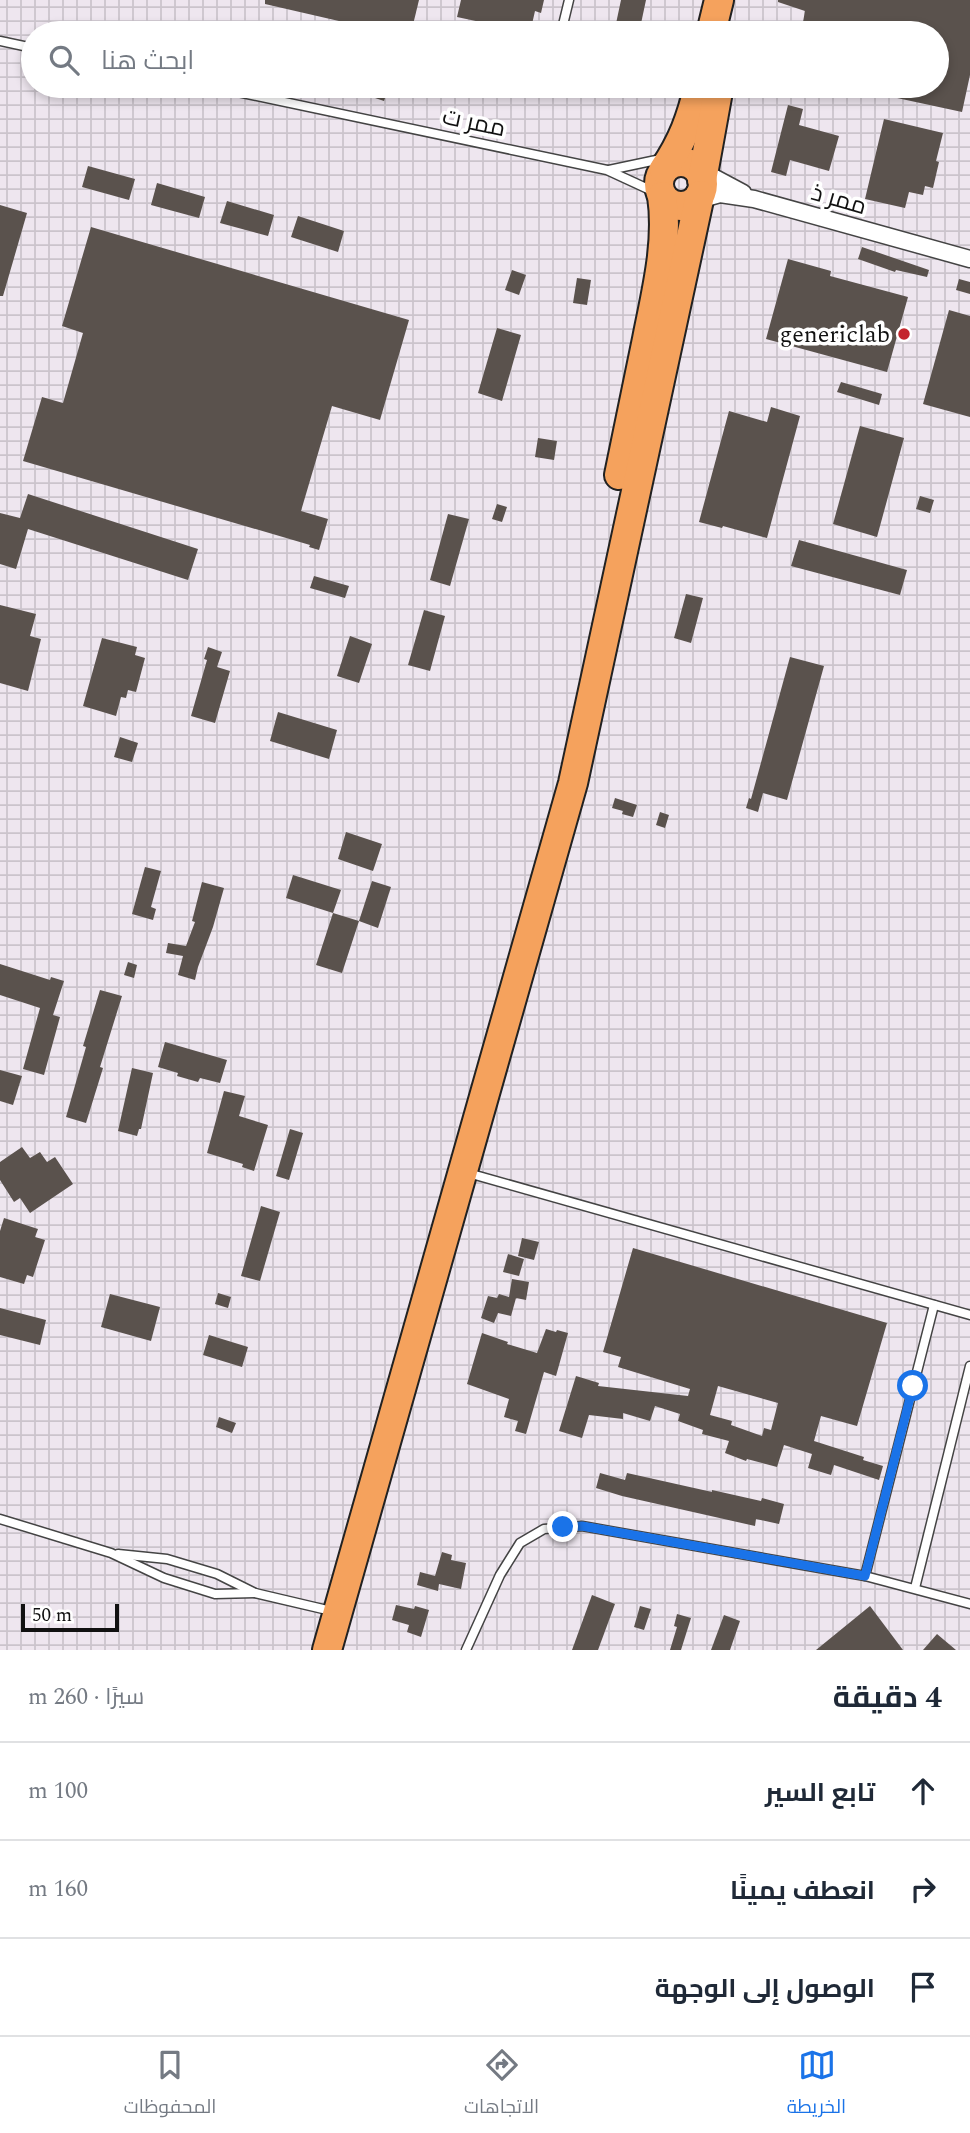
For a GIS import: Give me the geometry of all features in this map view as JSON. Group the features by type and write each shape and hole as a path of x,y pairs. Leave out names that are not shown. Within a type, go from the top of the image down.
{"highway":[{"path":"715,21 719,0"},
{"path":"733,21 737,0"},
{"path":"311,1650 537,863 557,782 655,298 665,215 688,180 683,139 696,98"},
{"path":"327,1650 460,1170 573,783 688,180 715,98"}],"street":[{"name":"ممر ذ","path":"688,180 720,194 754,199 970,259"},
{"path":"688,180 754,199"}],"lane":[{"path":"564,21 569,0"},
{"path":"0,41 21,45"},
{"name":"ممر ت","path":"266,98 607,170 688,180"},
{"name":"ممر ت","path":"607,170 688,180"},
{"path":"460,1170 970,1315"},
{"path":"865,1576 934,1305"},
{"path":"915,1588 970,1366"},
{"path":"0,1520 111,1553 164,1578 215,1594 255,1593"},
{"path":"467,1650 500,1575 520,1543 544,1529 582,1526 865,1576 970,1604"},
{"path":"111,1553 167,1559 217,1574 255,1593 323,1609"}],"shaded area":[{"path":"0,0 970,0 970,1650 0,1650"}],"building":[{"path":"265,0 419,0 414,21 339,21 265,4"},
{"path":"461,0 544,0 541,13 535,11 533,21 476,21 457,17"},
{"path":"621,0 646,0 642,21 617,21"},
{"path":"970,0 970,75 962,112 897,98 949,98 949,21 803,21 805,11 778,2"},
{"path":"788,105 803,109 799,125 839,136 829,171 790,160 786,176 771,172"},
{"path":"884,119 943,133 933,188 925,186 923,195 909,192 905,208 865,199"},
{"path":"88,166 135,179 129,200 82,187"},
{"path":"157,183 205,197 199,218 151,205"},
{"path":"227,201 274,215 268,236 220,223"},
{"path":"0,205 27,213 3,296 0,296"},
{"path":"298,216 344,231 338,252 291,237"},
{"path":"91,227 409,320 380,420 332,406 301,511 328,519 319,550 309,547 310,545 23,461 42,397 63,403 83,333 62,326"},
{"path":"862,247 929,270 927,277 896,270 895,272 858,259"},
{"path":"788,259 831,271 830,276 908,297 887,372 766,339"},
{"path":"512,270 526,275 519,295 505,290"},
{"path":"577,278 591,280 587,305 573,303"},
{"path":"959,279 970,282 970,294 956,290"},
{"path":"949,310 970,316 970,417 923,404"},
{"path":"497,328 521,335 502,401 478,393"},
{"path":"841,382 882,394 879,405 837,392"},
{"path":"771,407 800,416 767,538 699,522 729,411 767,422"},
{"path":"860,426 904,438 877,537 833,524"},
{"path":"538,438 557,441 554,460 535,457"},
{"path":"28,494 198,549 188,580 28,529 16,569 0,564 0,513 20,518"},
{"path":"920,496 934,500 930,513 916,509"},
{"path":"497,504 507,507 502,522 492,519"},
{"path":"448,514 469,519 450,586 430,580"},
{"path":"799,540 907,570 900,595 791,566"},
{"path":"314,576 349,586 345,598 310,588"},
{"path":"686,594 703,598 691,643 674,638"},
{"path":"0,605 36,614 30,636 41,639 28,691 0,683"},
{"path":"424,610 445,616 430,671 408,665"},
{"path":"350,636 372,644 359,683 337,676"},
{"path":"102,638 137,647 135,655 145,658 136,692 128,690 126,698 121,697 116,716 83,706"},
{"path":"208,647 222,652 217,667 230,671 215,723 191,716 207,660 204,659"},
{"path":"790,657 824,666 787,800 763,793 758,812 746,808 749,798 751,799"},
{"path":"278,712 337,730 329,759 270,741"},
{"path":"120,737 138,743 132,762 114,757"},
{"path":"615,798 637,805 633,817 612,808"},
{"path":"660,812 669,815 665,828 656,825"},
{"path":"346,832 382,844 373,871 338,859"},
{"path":"145,867 161,871 151,907 156,909 153,920 132,914"},
{"path":"293,875 341,890 333,913 286,898"},
{"path":"372,881 391,887 378,928 359,921"},
{"path":"202,882 224,888 195,980 178,975 183,956 166,953 168,943 186,946 195,922 192,921"},
{"path":"333,913 359,921 342,973 316,965"},
{"path":"128,962 137,965 134,978 124,975"},
{"path":"0,964 50,980 51,977 64,981 53,1015 60,1017 44,1075 23,1069 40,1008 0,995"},
{"path":"100,990 122,996 86,1123 66,1117"},
{"path":"165,1042 227,1060 220,1083 200,1078 198,1082 158,1067"},
{"path":"132,1068 153,1073 141,1129 137,1136 118,1131"},
{"path":"0,1070 22,1076 13,1105 0,1101"},
{"path":"224,1091 245,1096 239,1116 268,1125 254,1171 242,1167 243,1164 207,1153"},
{"path":"290,1129 303,1133 289,1180 276,1176"},
{"path":"22,1147 30,1158 40,1152 47,1162 55,1157 73,1184 30,1213 20,1198 14,1202 0,1180 0,1162"},
{"path":"261,1206 280,1212 260,1281 241,1276"},
{"path":"4,1218 38,1229 35,1237 45,1240 33,1277 27,1275 24,1284 0,1277 0,1231"},
{"path":"522,1238 539,1242 534,1260 518,1256"},
{"path":"633,1248 887,1323 857,1426 821,1416 814,1441 883,1466 879,1480 834,1465 831,1475 808,1468 812,1454 784,1445 777,1467 747,1459 746,1461 725,1453 729,1441 702,1434 703,1430 678,1421 680,1414 655,1406 650,1421 623,1413 623,1419 589,1415 582,1438 559,1431 576,1376 599,1383 598,1386 688,1396 690,1389 618,1367 621,1357 603,1352","holes":["718,1386 778,1403 771,1430 764,1428 762,1436 731,1425 732,1421 710,1415"]},
{"path":"508,1254 524,1259 519,1276 503,1272"},
{"path":"512,1279 529,1282 526,1300 516,1298 511,1316 498,1313 494,1323 481,1318 488,1296 497,1298 499,1294 509,1297"},
{"path":"218,1293 231,1297 228,1308 215,1304"},
{"path":"110,1294 160,1307 151,1341 101,1327"},
{"path":"0,1308 46,1320 40,1345 0,1335"},
{"path":"546,1329 568,1333 556,1376 544,1372 526,1434 515,1431 518,1421 504,1417 509,1399 467,1384 482,1333 537,1353"},
{"path":"209,1335 248,1347 242,1367 203,1355"},
{"path":"219,1417 236,1423 232,1433 216,1427"},
{"path":"600,1473 625,1480 627,1473 712,1492 761,1501 762,1498 784,1504 779,1524 756,1519 755,1526 596,1488"},
{"path":"442,1552 452,1555 451,1560 466,1563 461,1589 439,1584 438,1591 417,1585 420,1572 435,1576"},
{"path":"592,1595 615,1604 598,1650 572,1650"},
{"path":"396,1605 429,1610 421,1637 407,1632 409,1625 392,1620"},
{"path":"640,1606 651,1609 644,1630 634,1627"},
{"path":"870,1606 903,1650 816,1650"},
{"path":"677,1614 691,1618 681,1650 670,1650 677,1627 674,1626"},
{"path":"724,1615 740,1621 730,1650 711,1650"},
{"path":"937,1634 956,1650 923,1650"}],"place":[{"name":"genericlab","path":"904,334"}],"route":[{"path":"563,1527 582,1526 865,1576 913,1386"}]}
